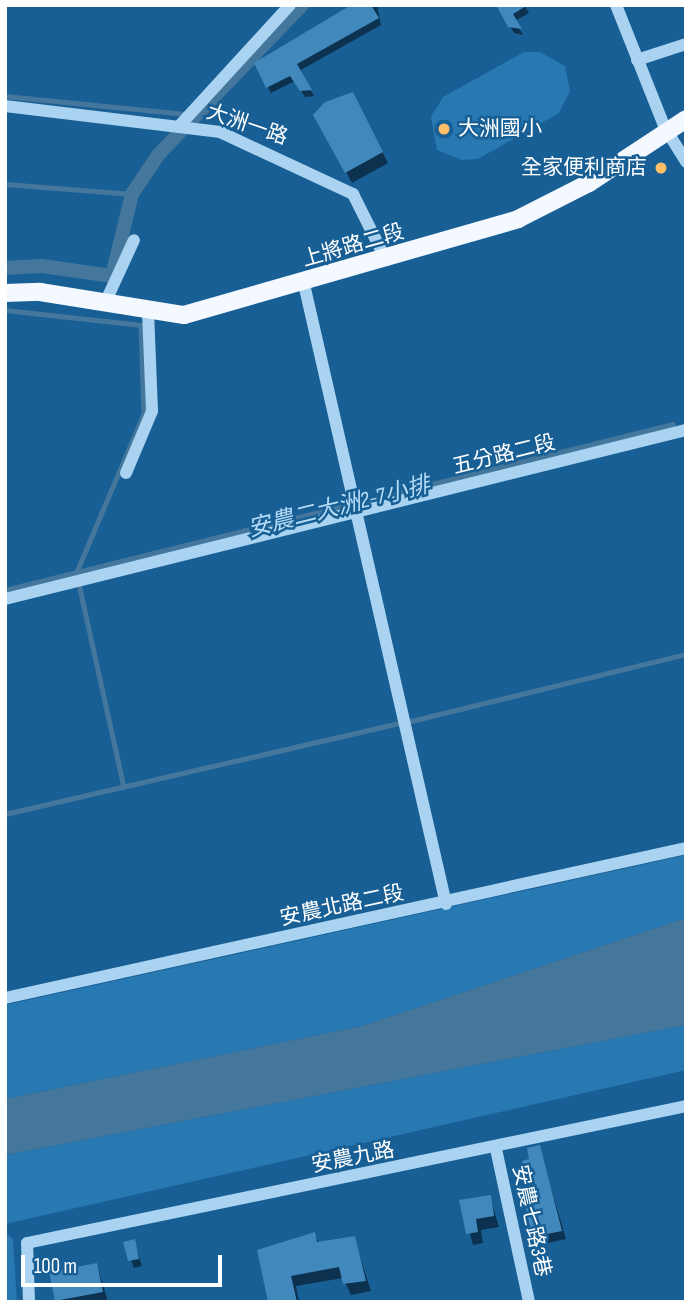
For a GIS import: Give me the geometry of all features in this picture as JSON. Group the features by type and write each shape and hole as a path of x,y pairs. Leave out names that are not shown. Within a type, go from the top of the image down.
{"main road":[{"name":"上將路二段","path":"5,293 105,303 184,316 304,284 518,219 589,183 665,128 686,119"}],"street":[{"path":"181,124 290,5"},
{"path":"616,5 665,128 686,162"},
{"path":"637,60 686,44"},
{"name":"大洲一路","path":"5,106 181,124 220,132 353,194 386,260"},
{"path":"105,303 134,240"},
{"path":"304,284 354,513 446,904"},
{"path":"126,473 152,411 148,310"},
{"name":"五分路二段","path":"5,599 686,430"},
{"name":"安農北路二段","path":"5,998 446,904 686,848"},
{"name":"安農九路","path":"29,1302 27,1243 496,1149 686,1106"},
{"name":"安農七路3巷","path":"496,1149 529,1302"}],"shaded area":[{"path":"524,52 540,52 565,66 570,91 559,113 478,159 462,160 437,150 431,117 443,97"},
{"path":"686,855 686,918 362,1026 5,1099 5,1005"},
{"path":"686,918 686,1025 5,1155 5,1099 362,1026"},
{"path":"686,1025 686,1070 5,1224 5,1155"},
{"path":"5,1232 13,1239 17,1302 5,1302"}],"building":[{"path":"351,5 371,5 379,18 297,64 312,90 300,91 290,76 266,88 254,63"},
{"path":"496,5 528,5 513,14 522,29 508,27"},
{"path":"353,92 383,152 345,173 313,115 325,102"},
{"path":"540,1145 562,1231 532,1237 526,1208 533,1207 522,1161 529,1159 527,1148"},
{"path":"491,1195 494,1216 476,1219 478,1232 466,1234 459,1200"},
{"path":"315,1232 317,1242 355,1236 366,1281 343,1284 339,1267 291,1276 297,1302 268,1302 257,1250"},
{"path":"135,1239 139,1259 128,1261 123,1242"},
{"path":"97,1263 103,1292 55,1301 49,1272"}],"waterway":[{"path":"5,268 42,266 112,276 132,194 159,154 302,5"},
{"path":"5,96 185,114"},
{"path":"5,184 132,194"},
{"path":"5,310 141,325 144,414 77,572"},
{"name":"安農二大洲2-7小排","path":"5,590 673,424"},
{"path":"79,584 124,787"},
{"path":"411,721 686,654"},
{"path":"5,814 398,723"}],"place":[{"name":"大洲國小","path":"444,129"},
{"name":"全家便利商店","path":"661,168"}]}
